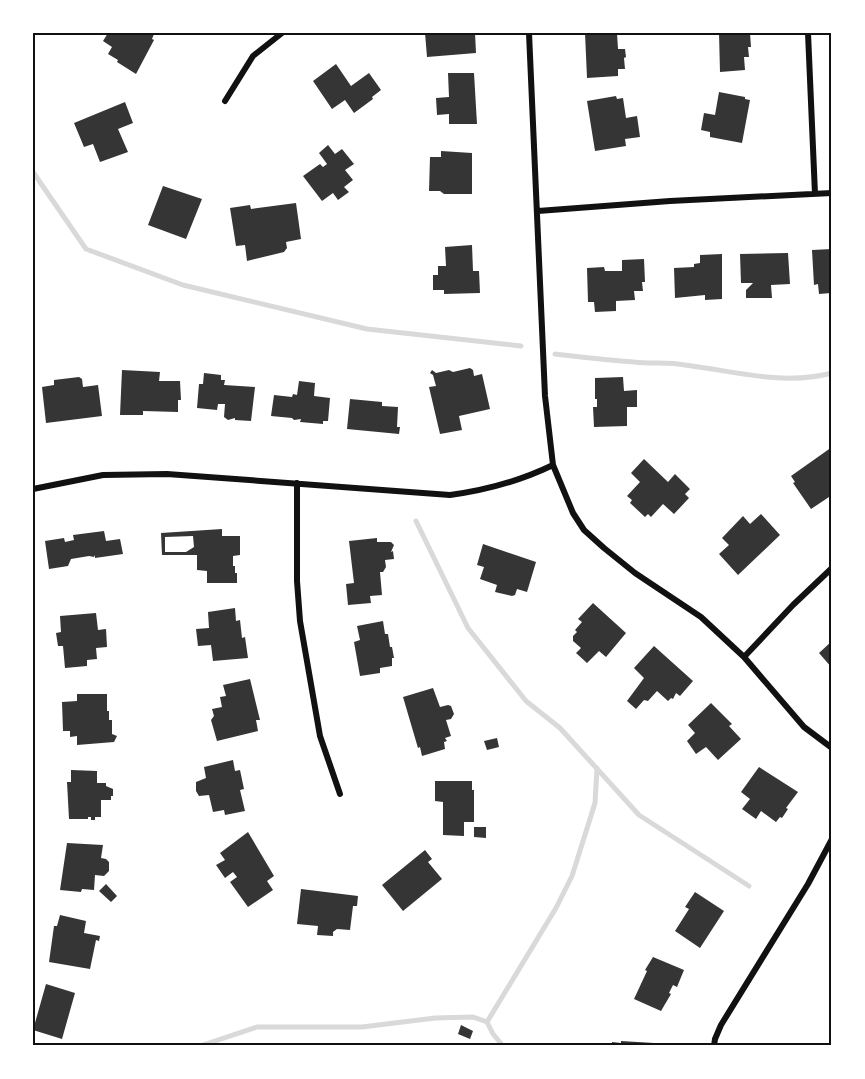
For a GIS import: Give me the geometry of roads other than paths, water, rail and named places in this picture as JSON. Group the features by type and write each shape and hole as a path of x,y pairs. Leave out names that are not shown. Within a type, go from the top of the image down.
{"street":[{"path":"225,101 253,56 282,33"},
{"path":"529,33 545,396 553,465 573,513 584,530 604,549 635,573 701,617 744,657 804,727 832,748"},
{"path":"808,33 814,194"},
{"path":"538,211 670,201 832,193"},
{"path":"33,489 103,475 167,474 450,495 484,490 530,477 553,465"},
{"path":"297,483 297,581 300,621 320,736 340,795"},
{"path":"744,657 832,568"},
{"path":"714,1046 721,1025 808,884 832,839"}],"waterway":[{"path":"33,172 86,249 183,285 367,329 521,346"},
{"path":"555,354 640,363 679,364 777,378 813,377 832,373"},
{"path":"416,521 468,628 526,701 560,728 639,815 749,886"},
{"path":"487,1022 556,908 572,876 595,803 597,768"},
{"path":"200,1046 257,1027 362,1027 435,1018 473,1017 487,1022 503,1046"}]}
